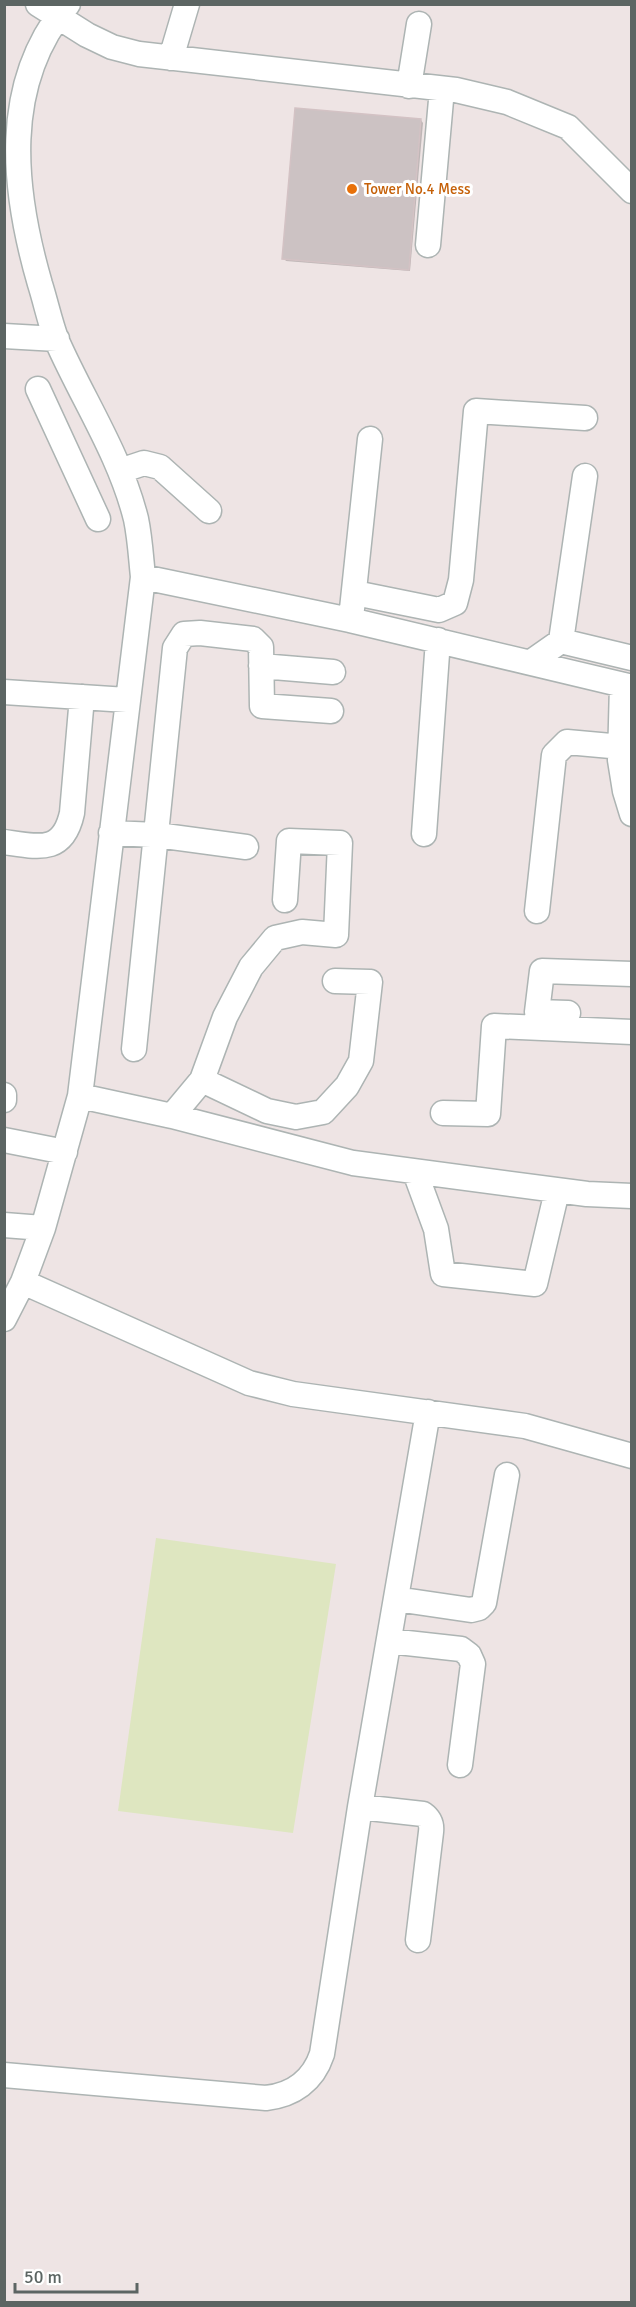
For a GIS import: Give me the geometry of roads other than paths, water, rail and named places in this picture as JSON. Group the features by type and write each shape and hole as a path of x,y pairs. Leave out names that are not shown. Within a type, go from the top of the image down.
{"lane":[{"path":"171,58 187,4"},
{"path":"4,1319 23,1282 44,1228 80,1096 143,577 136,521 120,471 57,339 33,259 15,221 18,187 17,117 25,84 55,8 87,35 112,47 171,58 456,90 507,102 568,127 632,191"},
{"path":"410,86 419,24"},
{"path":"428,245 441,89"},
{"path":"4,336 57,339"},
{"path":"38,389 99,519"},
{"path":"53,421 88,403"},
{"path":"354,593 439,610 455,603 461,580 476,411 585,418"},
{"path":"351,620 370,439"},
{"path":"120,471 144,463 160,467 209,511"},
{"path":"531,662 561,641 585,476"},
{"path":"143,577 351,620 627,686 620,760 625,791 632,814"},
{"path":"134,1049 175,648 184,634 192,633 253,639 261,647 262,706 332,711"},
{"path":"424,834 438,640"},
{"path":"561,641 632,658"},
{"path":"261,666 333,672"},
{"path":"4,692 127,700"},
{"path":"4,842 47,846 61,839 69,827 82,697"},
{"path":"537,910 554,755 567,742 622,747"},
{"path":"111,832 157,835 246,847"},
{"path":"172,1116 202,1080 225,1017 235,997 251,967 275,938 302,932 336,935 340,843 289,841 285,900"},
{"path":"632,974 542,971 537,1012 632,1017"},
{"path":"202,1080 267,1111 296,1117 323,1112 347,1086 361,1061 370,982 335,981"},
{"path":"443,1113 488,1114 494,1026 632,1032"},
{"path":"80,1096 172,1116 353,1164 557,1191 632,1196"},
{"path":"4,1140 65,1152"},
{"path":"415,1172 436,1228 443,1274 535,1284 557,1191"},
{"path":"4,1226 44,1228"},
{"path":"23,1282 249,1383 293,1394 525,1426 632,1456"},
{"path":"4,2075 266,2098 290,2093 300,2087 314,2072 322,2054 360,1807 428,1412"},
{"path":"396,1599 471,1611 484,1603 507,1475"},
{"path":"389,1641 461,1649 469,1655 473,1664 460,1765"},
{"path":"360,1807 423,1814 429,1818 432,1825 418,1940"}],"place":[{"name":"Tower No.4 Mess","path":"352,189"}]}
